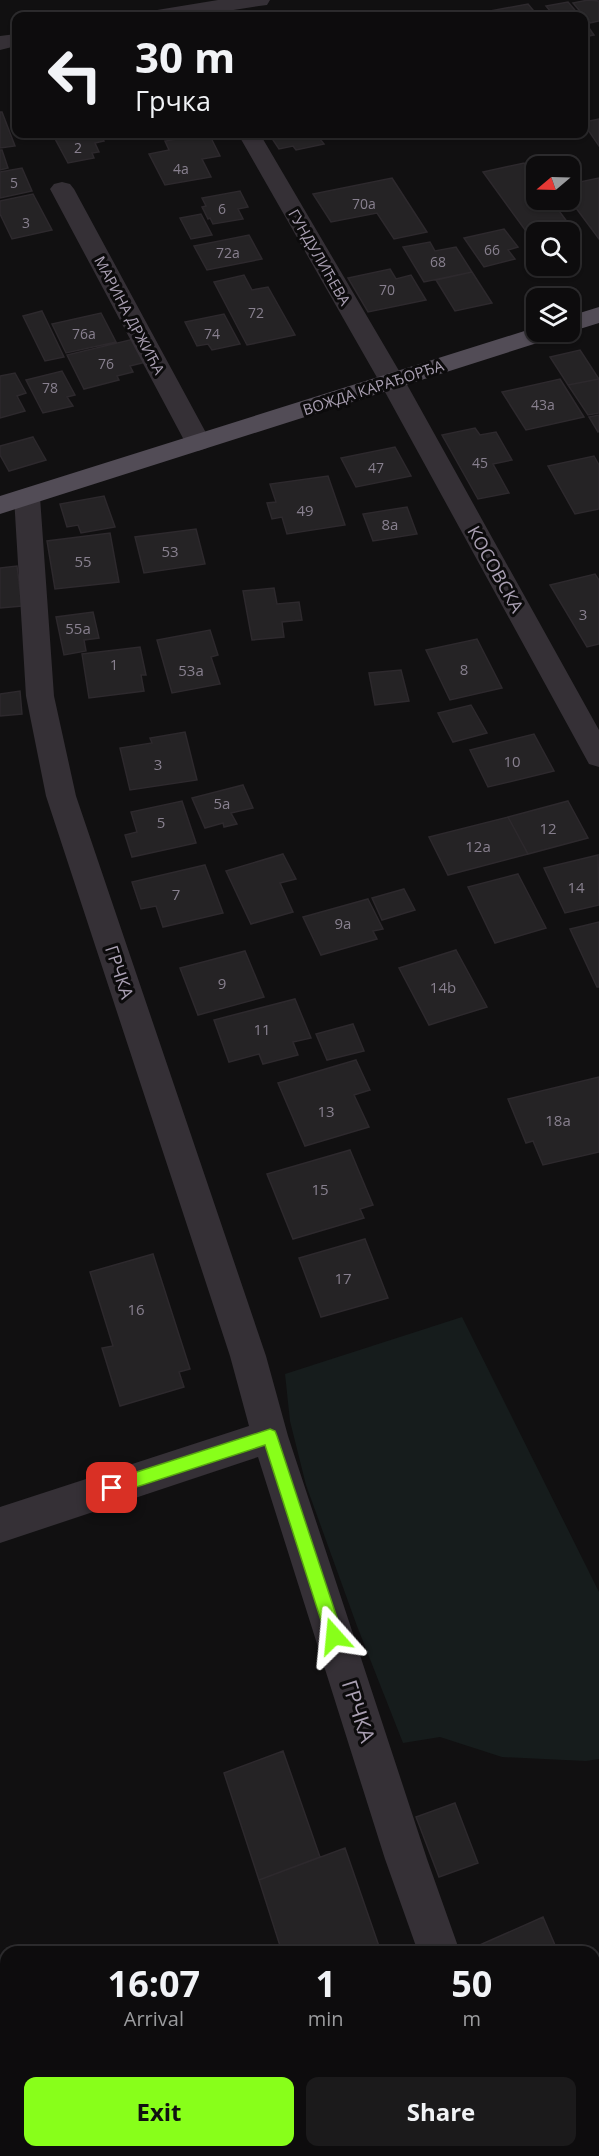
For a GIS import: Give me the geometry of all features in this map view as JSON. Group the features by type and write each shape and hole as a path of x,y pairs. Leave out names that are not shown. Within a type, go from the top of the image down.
{"main road":[{"path":"580,321 599,315"},
{"name":"ВОЖДА КАРАЂОРЂА","path":"13,501 526,339"}],"street":[{"path":"177,10 259,0"},
{"name":"ГУНДУЛИЋЕВА","path":"251,138 392,381"},
{"name":"МАРИНА ДРЖИЋА","path":"62,189 198,442"},
{"name":"КОСОВСКА","path":"392,381 599,756"},
{"name":"ГРЧКА","path":"13,501 32,597 40,696 61,796 248,1356 270,1436 406,1859 437,1946"},
{"path":"0,1525 270,1436"}],"shaded area":[{"path":"462,1317 599,1592 599,1759 586,1761 502,1757 440,1737 403,1743 357,1626 306,1485 290,1421 285,1374"}],"building":[{"path":"588,0 599,1 599,21 590,23 588,12 581,12 573,3"},
{"path":"568,2 577,12 551,12 546,6"},
{"path":"528,4 535,12 491,12"},
{"path":"588,27 594,35 588,36"},
{"path":"0,112 2,112 15,146 0,148"},
{"path":"599,119 599,146 588,130 588,121"},
{"path":"55,138 102,138 104,141 95,143 99,152 92,153 94,158 68,163"},
{"path":"211,138 220,156 202,159 211,177 165,185 149,154 169,150 165,141"},
{"path":"272,138 319,138 324,144 296,150 293,146 279,149"},
{"path":"0,150 2,150 8,168 0,170"},
{"path":"524,163 526,166 526,210 558,210 567,222 526,222 526,231 483,172"},
{"path":"22,168 32,191 0,198 0,172"},
{"path":"392,178 427,232 394,239 377,213 331,222 313,194"},
{"path":"599,178 599,239 577,210 580,210 580,182"},
{"path":"240,191 248,207 238,209 243,219 213,224 202,207 206,206 202,198"},
{"path":"33,194 52,230 12,239 0,214 0,201"},
{"path":"201,214 212,235 191,239 180,218"},
{"path":"504,229 518,247 508,250 515,259 484,267 464,238"},
{"path":"249,235 262,259 207,270 194,246"},
{"path":"430,242 435,251 456,247 472,272 424,282 403,247"},
{"path":"390,269 396,279 411,275 426,300 368,312 348,278"},
{"path":"472,272 492,303 455,311 436,280"},
{"path":"244,275 252,290 268,287 295,335 247,345 214,282"},
{"path":"42,311 64,357 45,361 23,316"},
{"path":"101,313 116,342 66,353 52,324"},
{"path":"224,314 240,344 212,350 208,344 197,346 185,322"},
{"path":"138,338 150,361 130,366 133,372 117,376 119,380 84,389 67,355"},
{"path":"580,350 599,379 568,385 550,357"},
{"path":"62,371 75,395 67,397 73,406 43,413 26,380"},
{"path":"15,373 26,393 17,396 25,411 0,418 0,376"},
{"path":"560,379 584,417 526,430 502,392"},
{"path":"599,379 599,413 588,415 568,385"},
{"path":"599,415 599,431 598,432 589,417"},
{"path":"475,428 480,435 496,432 512,460 493,464 509,493 478,499 442,435"},
{"path":"33,437 46,460 9,471 0,455 0,446"},
{"path":"395,447 411,476 356,487 341,458"},
{"path":"594,456 599,465 599,509 575,514 548,466"},
{"path":"328,476 345,525 287,534 282,517 272,519 267,503 276,502 270,484"},
{"path":"104,496 115,527 81,533 78,525 67,527 60,504"},
{"path":"407,507 417,534 373,541 363,514"},
{"path":"196,529 205,564 144,573 135,537"},
{"path":"110,533 119,582 55,589 47,541"},
{"path":"17,566 22,606 0,608 0,568"},
{"path":"595,574 599,580 599,644 587,647 550,585"},
{"path":"274,588 277,604 299,602 302,620 282,622 284,637 252,640 243,591"},
{"path":"93,612 99,638 84,640 86,651 64,655 56,617"},
{"path":"210,630 218,655 211,657 220,684 172,693 157,640"},
{"path":"477,639 502,688 450,700 426,650"},
{"path":"140,647 146,675 141,675 144,691 89,698 82,654"},
{"path":"401,670 409,701 375,705 369,673"},
{"path":"20,691 22,714 0,716 0,694"},
{"path":"471,705 487,733 453,742 438,713"},
{"path":"185,732 197,780 130,790 120,748 152,743 150,738"},
{"path":"534,734 554,771 488,787 470,750"},
{"path":"243,785 253,808 231,813 237,824 224,827 223,823 205,828 192,798"},
{"path":"182,801 196,843 132,857 125,835 137,832 131,812"},
{"path":"568,801 588,838 528,854 508,817"},
{"path":"508,817 528,854 448,875 429,837"},
{"path":"283,854 296,879 280,883 293,912 251,924 226,871"},
{"path":"598,855 599,905 565,913 544,868"},
{"path":"205,865 223,913 163,927 156,906 141,909 132,882"},
{"path":"518,874 546,928 495,943 468,887"},
{"path":"404,889 415,910 382,920 372,898"},
{"path":"368,899 383,929 373,931 377,939 321,955 303,917"},
{"path":"599,922 599,987 597,987 570,929"},
{"path":"456,950 487,1007 429,1025 399,968"},
{"path":"245,951 264,997 198,1015 180,968"},
{"path":"295,999 311,1038 293,1042 298,1055 263,1064 259,1054 229,1062 214,1020"},
{"path":"353,1024 364,1051 327,1060 316,1034"},
{"path":"356,1060 370,1090 354,1095 369,1127 305,1146 278,1083"},
{"path":"599,1077 599,1152 543,1165 533,1141 526,1143 508,1099"},
{"path":"350,1150 373,1205 360,1209 364,1218 293,1239 267,1174"},
{"path":"365,1239 388,1298 321,1317 299,1258"},
{"path":"153,1254 190,1369 179,1372 184,1387 120,1406 102,1348 113,1346 90,1272"},
{"path":"283,1751 320,1857 259,1880 224,1773"},
{"path":"455,1803 478,1863 439,1877 416,1817"},
{"path":"345,1848 379,1946 280,1946 259,1880"},
{"path":"543,1917 555,1946 478,1946"}],"route":[{"path":"112,1488 270,1436 334,1636"}]}
